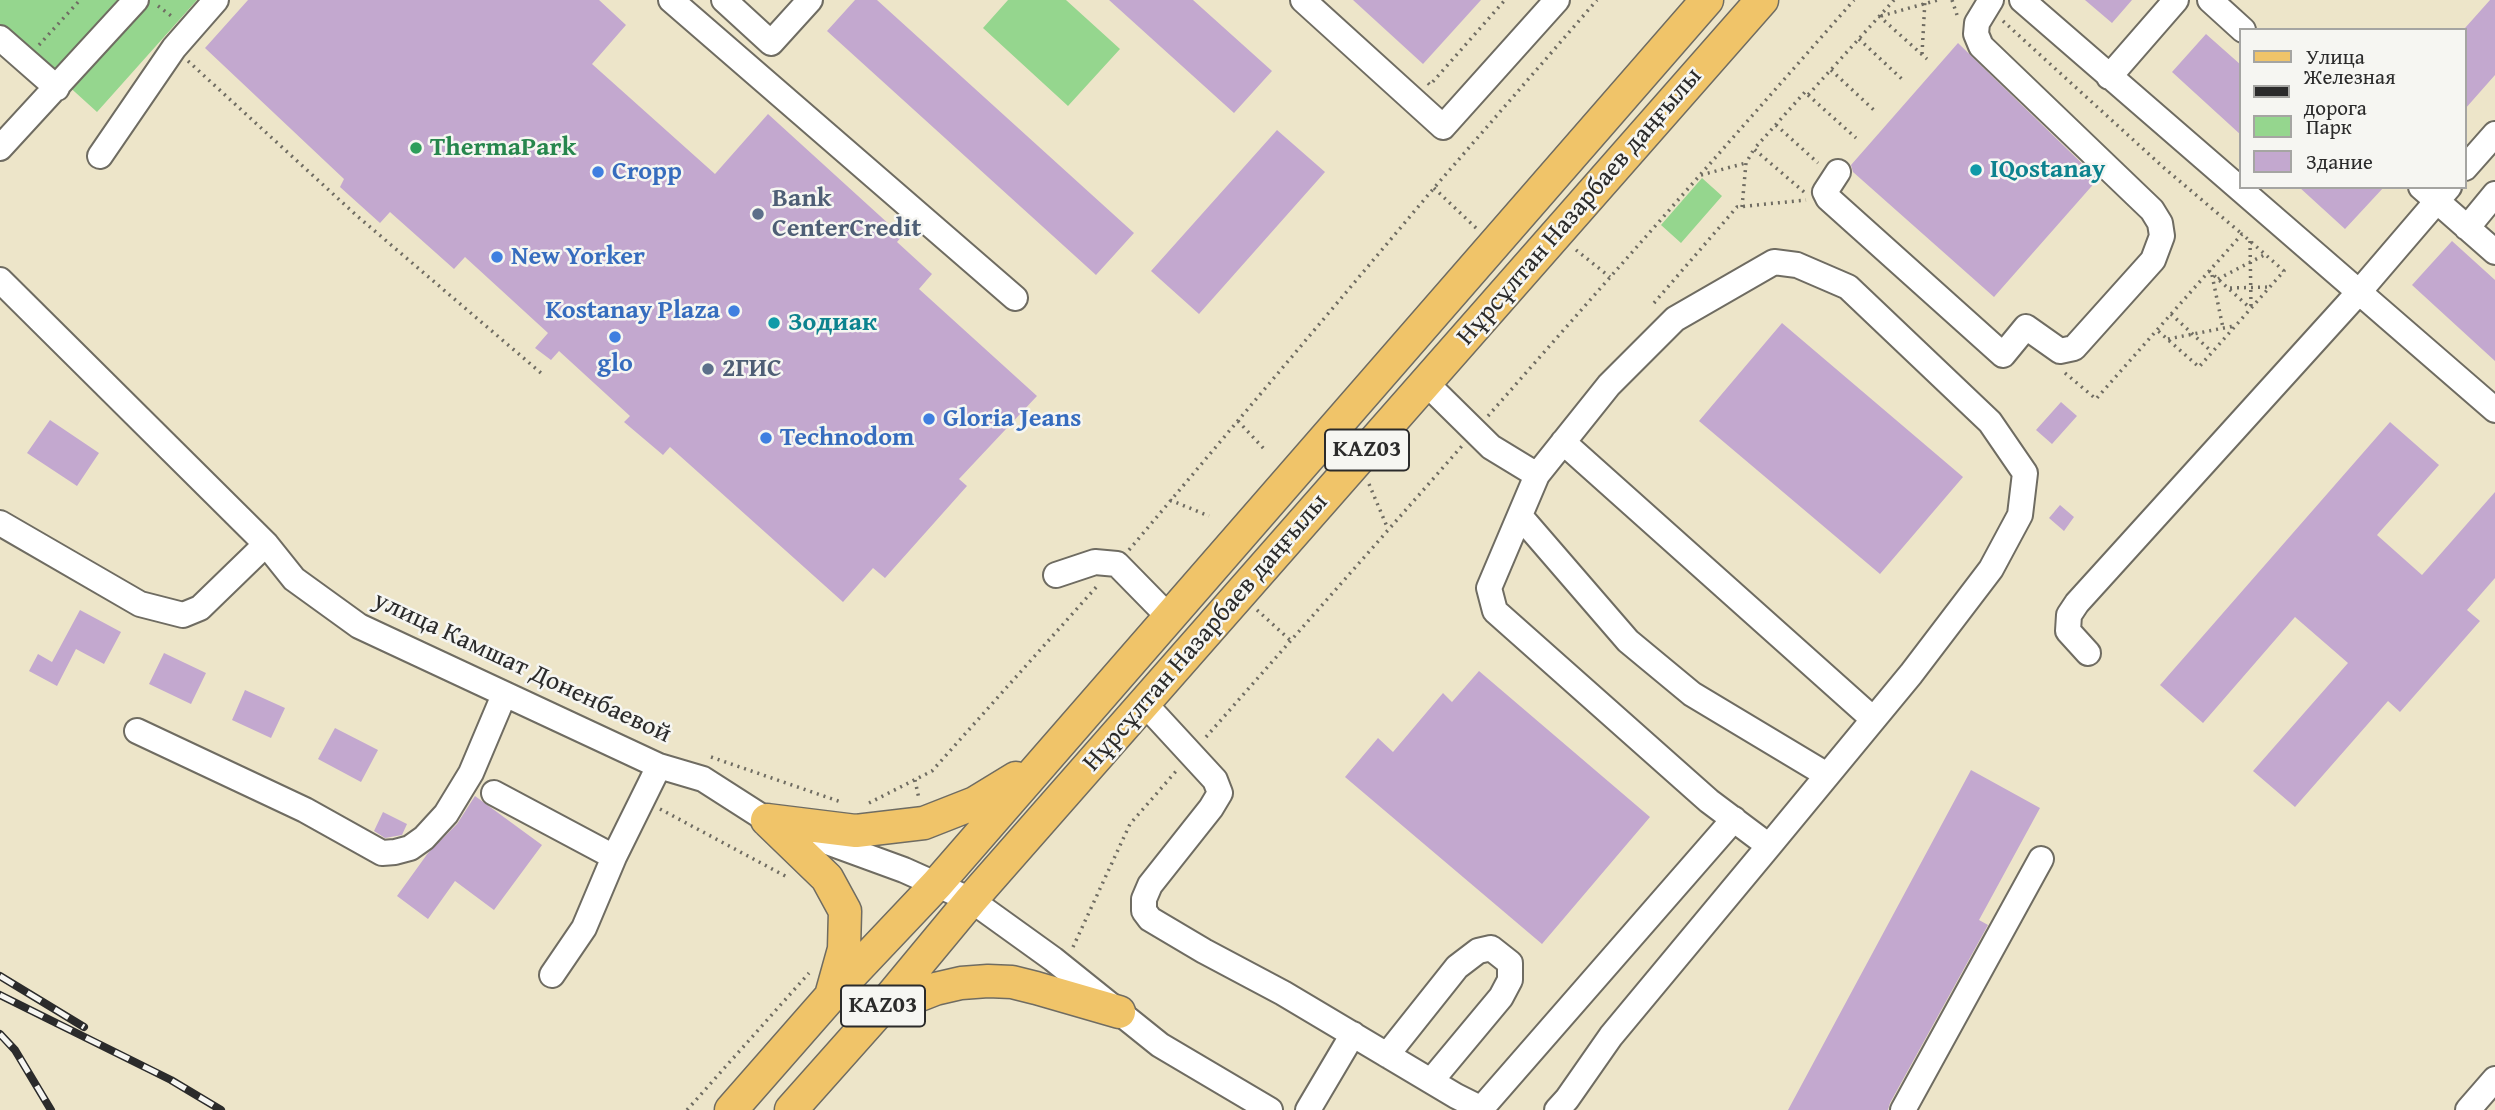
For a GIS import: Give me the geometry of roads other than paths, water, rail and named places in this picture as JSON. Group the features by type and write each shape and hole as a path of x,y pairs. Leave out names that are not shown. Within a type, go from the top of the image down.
{"main road":[{"name":"Нұрсұлтан Назарбаев даңғылы","path":"1041,763 1707,0"},
{"name":"Нұрсұлтан Назарбаев даңғылы","path":"791,1110 879,1011 971,900 1762,0"},
{"path":"766,820 856,831 924,823 975,803 1041,763"},
{"name":"KАZ03","path":"731,1110 831,996 937,884 1041,763"},
{"path":"766,820 827,877 840,897 845,911 844,949 831,996"},
{"path":"879,1011 935,989 988,981 1012,982 1119,1012"}],"street":[{"path":"0,149 136,0"},
{"path":"100,156 181,39 216,0"},
{"path":"671,0 1015,298"},
{"path":"724,0 771,43 810,0"},
{"path":"1303,0 1443,127 1558,0"},
{"path":"2022,0 2495,410"},
{"path":"2109,76 2176,0"},
{"path":"2210,0 2242,28"},
{"path":"1832,172 1825,192 1828,198 2003,355 2026,327 2060,351 2074,348 2153,260 2162,236 2160,223 2140,196 1981,46 1976,34 1977,23 1989,3"},
{"path":"0,38 57,88"},
{"path":"2467,166 2495,134"},
{"path":"2088,653 2068,631 2068,615 2359,292 2436,192 2467,228 2495,252"},
{"path":"2467,228 2495,194"},
{"path":"1556,1110 1567,1099 1611,1036 1769,846 1873,719 1991,569 2020,515 2025,473 1990,422 1848,287 1797,265 1774,262 1675,319 1609,385 1536,475 1489,588 1495,611 1709,800 1769,846"},
{"name":"улица Камшат Доненбаевой","path":"0,280 266,544 294,579 359,626 659,766 703,779 766,820 937,884 971,900 1053,959 1160,1045 1270,1110"},
{"path":"1426,383 1492,447 1536,475"},
{"path":"1563,442 1873,719"},
{"path":"1520,516 1628,641 1692,694 1827,775"},
{"path":"0,523 140,604 183,615 201,608 266,544"},
{"path":"1056,575 1095,562 1117,564 1169,617"},
{"path":"137,732 305,810 382,853 395,852 411,848 446,814 471,773 504,695"},
{"path":"1144,703 1216,780 1220,793 1150,885 1144,899 1144,911 1150,919 1483,1109 1734,819"},
{"path":"552,975 584,928 614,857 659,766"},
{"path":"494,793 614,857"},
{"path":"1903,1110 2041,859"},
{"path":"1387,1055 1457,967 1478,951 1491,948 1510,963 1510,979 1501,997 1432,1081"},
{"path":"1308,1110 1353,1034"},
{"path":"2468,1110 2495,1079"}],"railway":[{"path":"0,976 84,1027"},
{"path":"0,995 171,1080 221,1110"},
{"path":"0,1034 15,1050 51,1110"}],"place":[{"name":"ThermaPark","path":"416,148"},
{"name":"IQostanay","path":"1976,170"},
{"name":"Cropp","path":"598,172"},
{"name":"Bank CenterCredit","path":"758,214"},
{"name":"New Yorker","path":"497,257"},
{"name":"Kostanay Plaza","path":"734,311"},
{"name":"Зодиак","path":"774,323"},
{"name":"glo","path":"615,337"},
{"name":"2ГИС","path":"708,369"},
{"name":"Gloria Jeans","path":"929,419"},
{"name":"Technodom","path":"766,438"}]}
